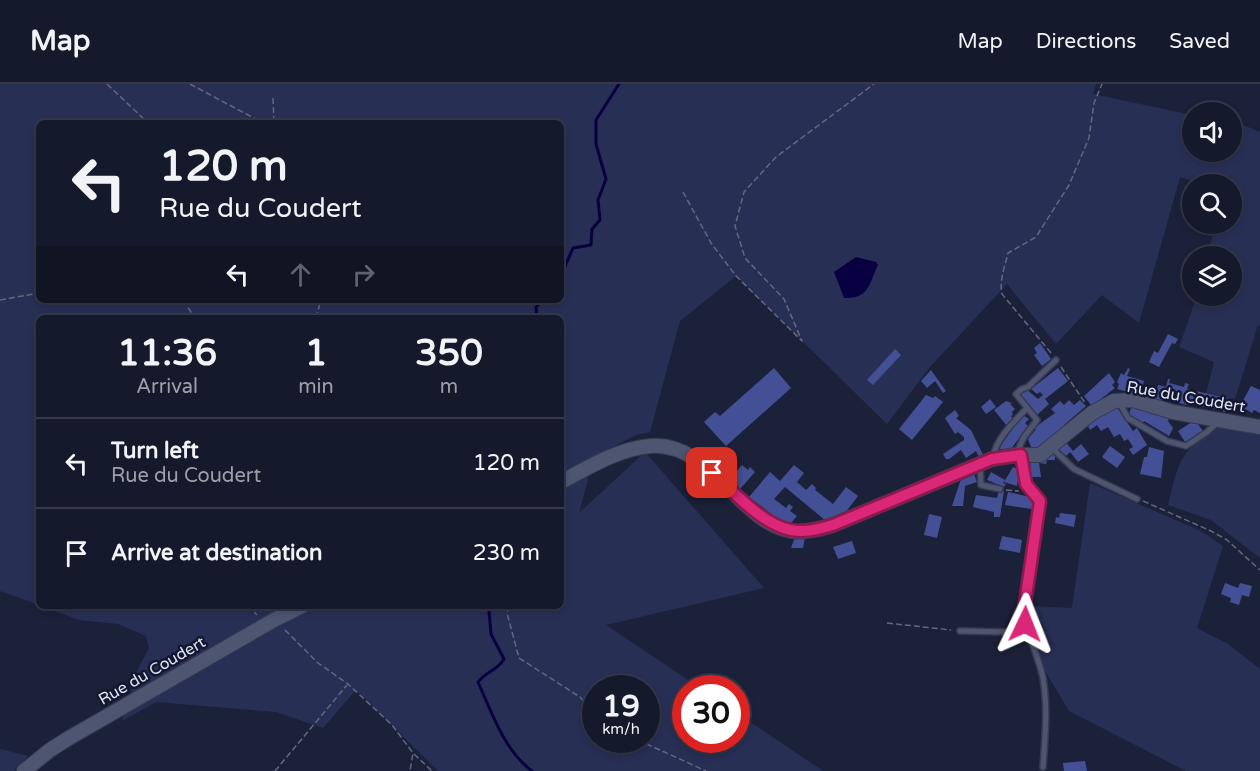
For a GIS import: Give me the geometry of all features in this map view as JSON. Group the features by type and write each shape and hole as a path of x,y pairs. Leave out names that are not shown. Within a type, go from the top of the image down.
{"street":[{"name":"Rue du Coudert","path":"564,480 611,456 631,449 652,446 668,447 681,450 696,459 762,517 778,527 793,531 811,531 833,525 986,462 1018,455 1040,455 1094,412 1118,400 1133,400 1173,412 1260,427"},
{"path":"1018,455 1026,484 1040,501 1024,610 1025,624"},
{"name":"Rue du Coudert","path":"24,771 59,744 296,609"}],"lane":[{"path":"1018,455 1024,437 1037,420 1016,394 1028,387 1056,360"},
{"path":"1118,400 1128,418 1167,441 1186,446 1220,420"},
{"path":"1000,489 981,485 986,462 1008,428 1027,408"},
{"path":"1050,447 1074,469 1137,499"},
{"path":"960,631 1006,632 1025,624 1037,656 1045,694 1047,718 1043,767"}],"path":[{"path":"108,84 145,120"},
{"path":"190,84 257,120"},
{"path":"683,192 711,243 736,276 802,341 784,299 745,258 735,226 744,192 776,157 874,84"},
{"path":"1094,412 1056,360 1002,294 1001,288 1008,253 1036,237 1069,185 1089,138 1094,103 1102,84"},
{"path":"273,98 274,120"},
{"path":"0,300 36,293"},
{"path":"1000,489 1019,492"},
{"path":"1137,499 1227,540 1260,570"},
{"path":"508,609 507,612 519,658 582,699"},
{"path":"274,620 318,663 348,684 392,725 413,753 432,771"},
{"path":"886,623 960,631"},
{"path":"275,771 348,684"},
{"path":"660,750 706,771"},
{"path":"410,771 413,753"}],"shaded area":[{"path":"0,84 1096,84 1093,94 1182,113 1182,162 1242,162 1242,126 1260,132 1260,326 1258,325 1235,399 1206,394 1214,362 1179,347 1193,306 1242,306 1242,246 1210,246 1213,234 1242,234 1242,174 1182,174 1139,323 1102,295 1056,344 1007,284 930,367 887,424 736,276 680,321 650,432 636,435 594,457 579,513 645,452 764,588 606,625 681,675 672,675 672,753 750,753 750,722 823,771 438,771 356,690 323,728 276,712 156,702 122,721 138,669 149,648 146,636 118,624 79,620 49,609 564,609 564,315 36,315 36,604 0,591"},
{"path":"856,257 876,262 878,265 864,293 853,298 844,298 834,272"},
{"path":"1219,424 1260,432 1260,558 1211,520 1168,505 1183,457"},
{"path":"1090,483 1201,531 1223,546 1197,628 1228,644 1260,669 1260,771 1186,771 1069,711 1044,669 1029,611 1030,606 1072,608"},
{"path":"0,749 28,756 14,771 0,771"}],"building":[{"path":"1168,334 1178,339 1175,344 1172,343 1159,367 1149,362 1154,351 1158,353"},
{"path":"1040,343 1051,359 1042,366 1034,355 1037,353 1034,348"},
{"path":"895,349 901,355 873,385 867,380"},
{"path":"774,368 791,388 726,446 704,422 715,412 720,416"},
{"path":"1058,368 1068,381 1045,399 1049,404 1037,415 1018,395 1026,389 1038,399 1043,395 1031,389"},
{"path":"1128,368 1130,369 1127,376 1144,381 1142,389 1150,391 1148,398 1117,389 1121,373 1124,375"},
{"path":"931,370 946,391 943,393 935,381 927,388 921,381"},
{"path":"1109,373 1115,382 1112,385 1115,388 1092,406 1084,396"},
{"path":"1170,379 1169,383 1184,387 1185,383 1189,384 1187,389 1230,399 1226,412 1187,403 1187,405 1163,399 1162,402 1155,400 1158,385 1166,387"},
{"path":"1251,386 1260,390 1260,413 1254,410 1252,413 1240,406"},
{"path":"926,395 933,398 935,396 943,402 912,440 899,429"},
{"path":"990,399 996,407 986,414 981,407"},
{"path":"1069,400 1074,405 1080,400 1086,406 1064,425 1067,427 1033,452 1028,439 1036,429 1034,428 1055,413 1051,409 1060,401 1064,405"},
{"path":"1006,401 1012,403 1010,404 1015,409 1011,416 1014,420 1007,426 994,410"},
{"path":"1132,405 1158,411 1169,418 1168,421 1173,428 1169,436 1144,421 1143,423 1131,417 1129,414"},
{"path":"1116,406 1133,431 1137,428 1147,445 1133,455 1129,449 1133,447 1128,439 1124,441 1120,434 1114,437 1108,427 1101,431 1097,425 1090,430 1087,424"},
{"path":"955,410 959,416 956,418 971,430 984,457 980,459 976,451 966,458 961,450 946,459 943,454 964,440 958,432 955,434 945,418"},
{"path":"1023,415 1029,419 1025,423 1028,426 1011,449 998,449"},
{"path":"1195,420 1203,431 1185,442 1178,431"},
{"path":"1064,440 1073,451 1081,444 1089,454 1078,462 1070,452 1066,456 1056,447"},
{"path":"1110,446 1125,457 1117,468 1102,457"},
{"path":"1149,447 1164,451 1161,478 1140,474"},
{"path":"1048,453 1055,455 1055,460 1047,460 1046,464 1039,463 1041,477 1031,477 1030,458"},
{"path":"742,465 748,470 750,467 755,472 740,489 732,482 735,479 732,476"},
{"path":"794,465 804,473 797,482 806,490 812,484 815,490 833,504 846,487 858,496 845,513 826,521 785,487 774,499 786,508 789,504 793,507 790,511 797,516 786,525 749,497 770,472 780,481"},
{"path":"1013,467 1019,470 1017,486 1004,482"},
{"path":"991,472 1005,480 1004,487 987,480"},
{"path":"974,474 977,482 965,486 963,506 952,506 961,479"},
{"path":"999,491 1004,491 1000,517 994,517 994,512 973,507 976,495 997,498"},
{"path":"1008,492 1034,498 1032,509 1005,505"},
{"path":"1060,513 1076,515 1074,527 1055,523"},
{"path":"929,514 942,517 937,538 924,535"},
{"path":"1002,536 1022,540 1020,553 999,549"},
{"path":"795,537 805,537 803,548 791,548"},
{"path":"852,541 856,553 838,559 833,547"},
{"path":"1225,583 1238,588 1240,583 1252,586 1249,597 1242,595 1239,605 1230,602 1231,598 1221,594"},
{"path":"1085,761 1087,771 1064,771 1063,763"}],"waterway":[{"path":"564,269 573,248 591,245 592,229 600,220 598,200 606,179 596,144 596,120 619,84"},
{"path":"537,315 536,307 540,303"},
{"path":"491,609 489,611 491,634 504,659 478,682 506,742 532,771"}],"route":[{"path":"712,473 762,517 778,527 793,531 811,531 833,525 992,459 1021,455 1026,484 1040,501 1024,610 1025,624"}]}
